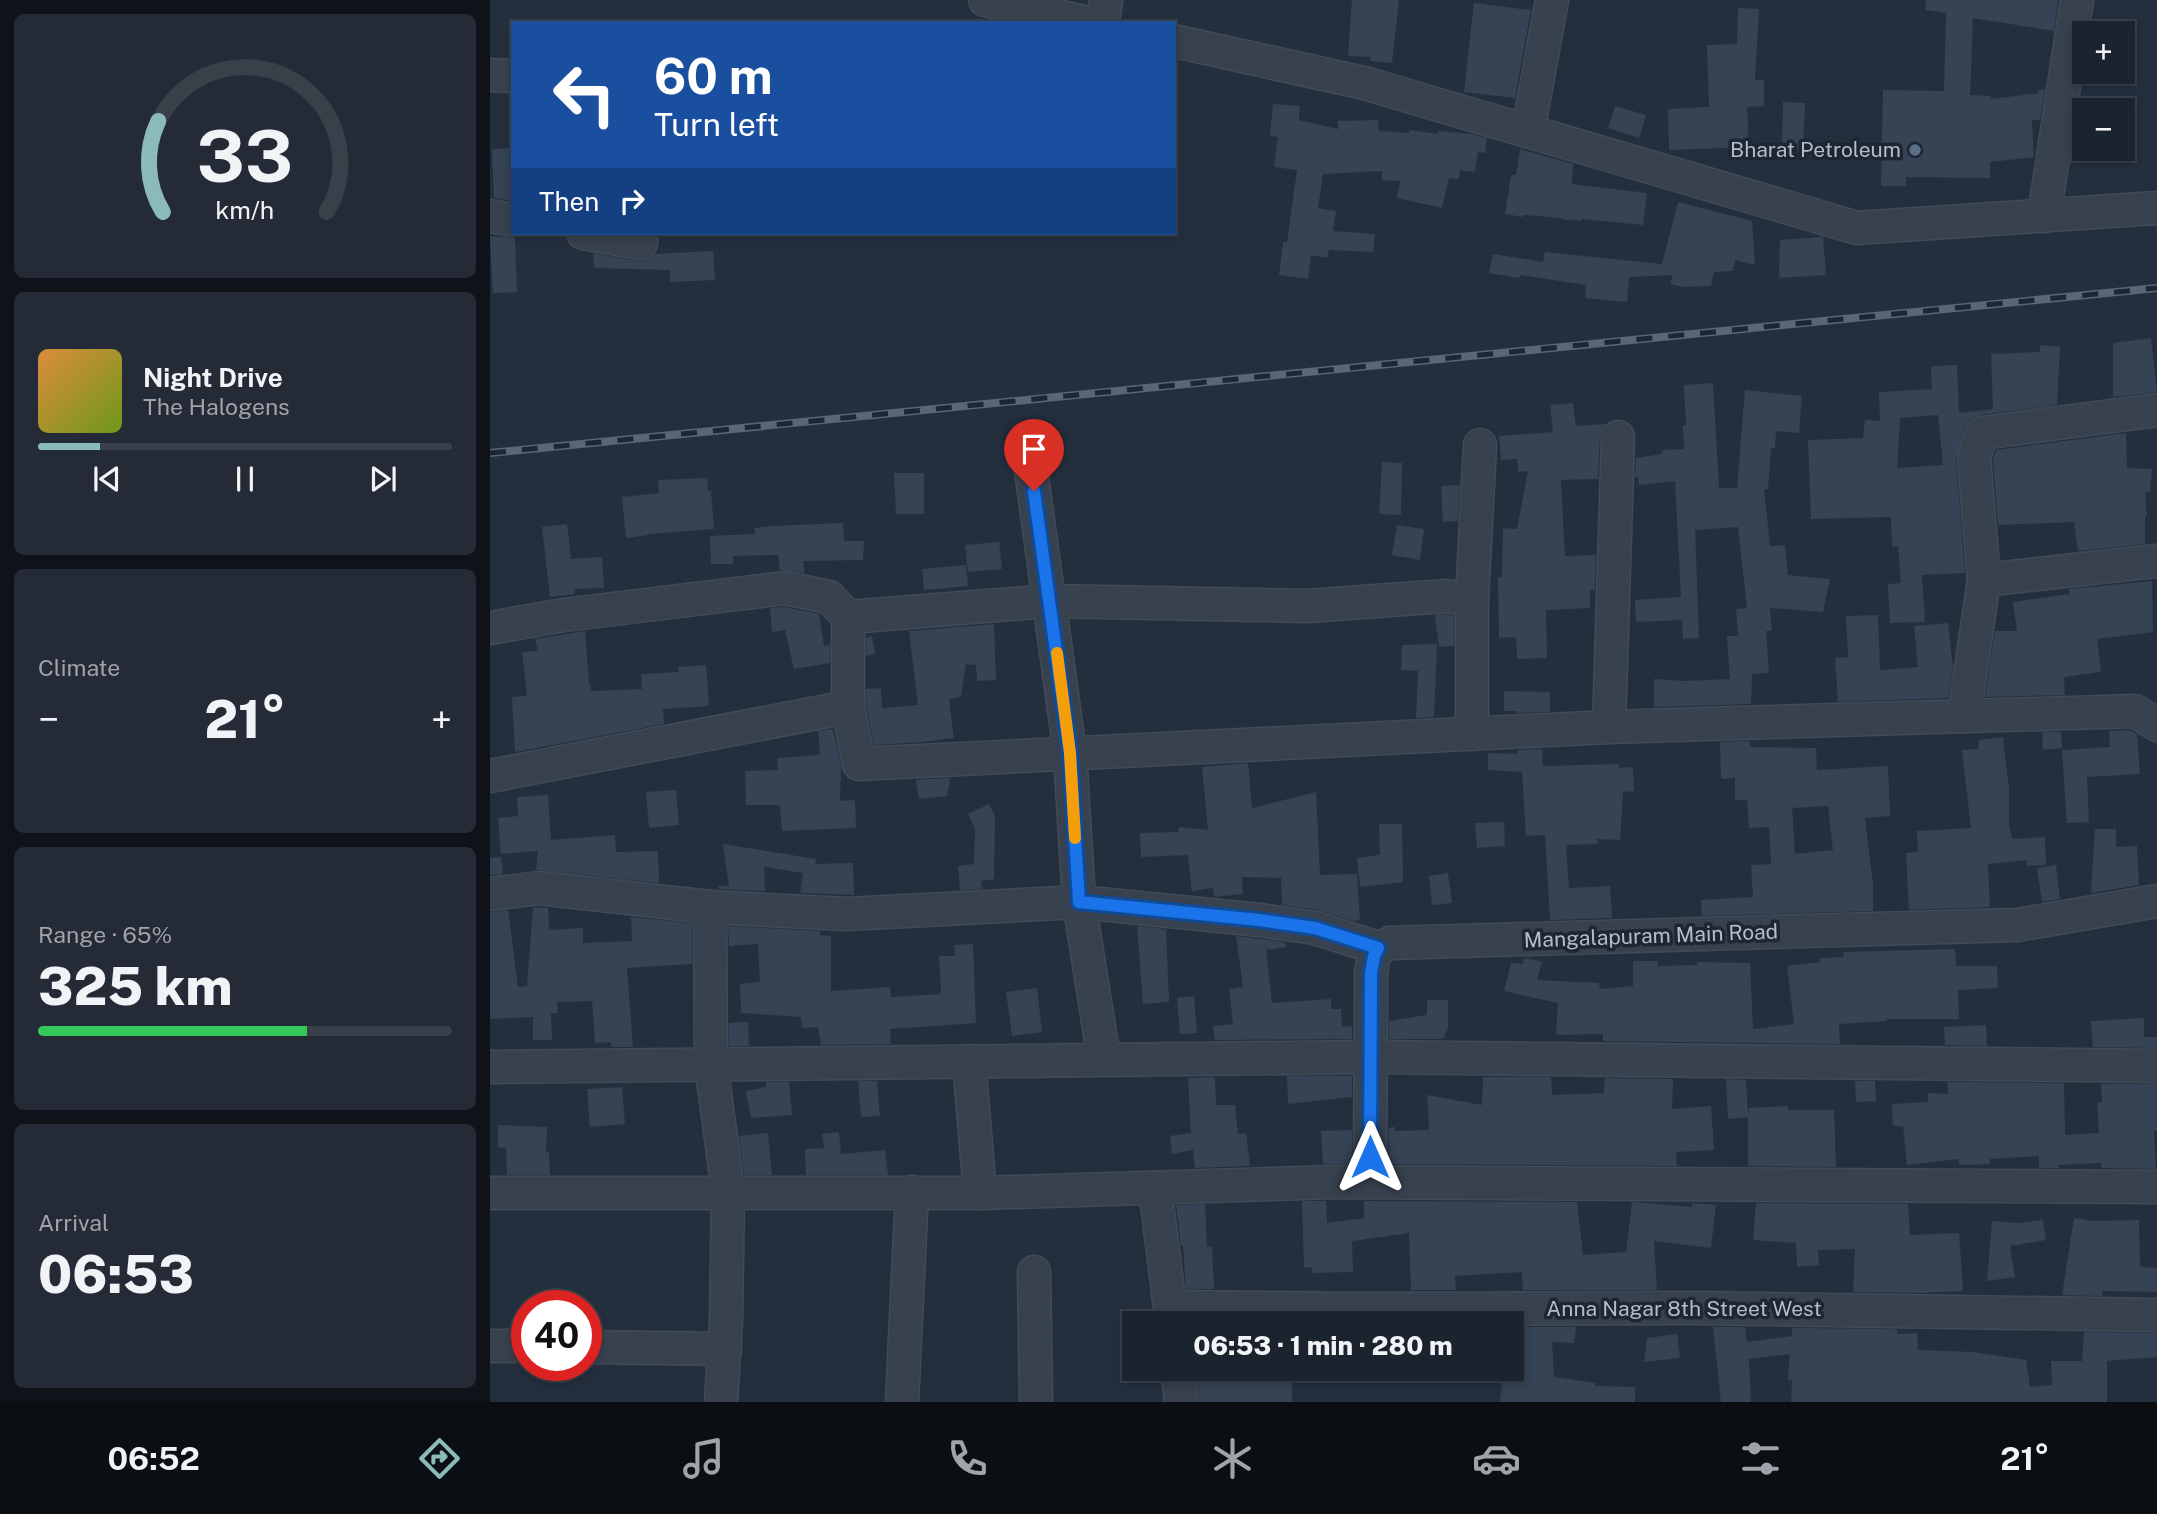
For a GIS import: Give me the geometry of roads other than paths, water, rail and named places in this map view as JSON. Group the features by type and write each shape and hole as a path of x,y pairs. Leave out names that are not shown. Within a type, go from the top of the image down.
{"street":[{"path":"985,0 1080,21"},
{"path":"1103,21 1106,0"},
{"path":"1528,131 1552,0"},
{"path":"2044,216 2077,0"},
{"path":"1176,41 1364,83 1857,228 2157,208"},
{"path":"490,75 511,76"},
{"path":"490,216 511,220"},
{"path":"595,235 641,243 642,235"},
{"path":"1964,716 1984,580 1974,457 1982,433 2157,410"},
{"path":"1609,727 1618,437"},
{"path":"1472,734 1472,600 1480,445"},
{"path":"1030,463 1070,753 1079,902 1104,1059"},
{"path":"1984,580 2157,561"},
{"path":"490,628 564,615 785,588 829,597 848,617 848,707 859,764 1609,727 1964,716 2136,711 2157,725"},
{"path":"848,617 1050,601 1307,607 1446,596 1472,600"},
{"path":"490,776 848,707"},
{"path":"490,894 539,888 710,907 847,914 1079,902 1315,928 1378,948 1371,973 1370,1182"},
{"name":"Mangalapuram Main Road","path":"1378,948 1390,943 2017,925 2157,901"},
{"path":"710,907 711,1065 728,1191 722,1402"},
{"path":"490,1067 1370,1057 2157,1066"},
{"path":"969,1061 980,1193"},
{"path":"490,1193 980,1193 1370,1182 2157,1187"},
{"path":"1155,1188 1170,1311"},
{"path":"902,1402 912,1192"},
{"path":"1034,1272 1036,1402"},
{"name":"Anna Nagar 8th Street West","path":"1296,1311 1693,1308 2157,1315"},
{"path":"490,1346 511,1346"},
{"path":"602,1347 724,1349"},
{"path":"1179,1381 1181,1402"}],"railway":[{"path":"490,453 2157,288"}],"place":[{"name":"Bharat Petroleum","path":"1915,150"}]}
